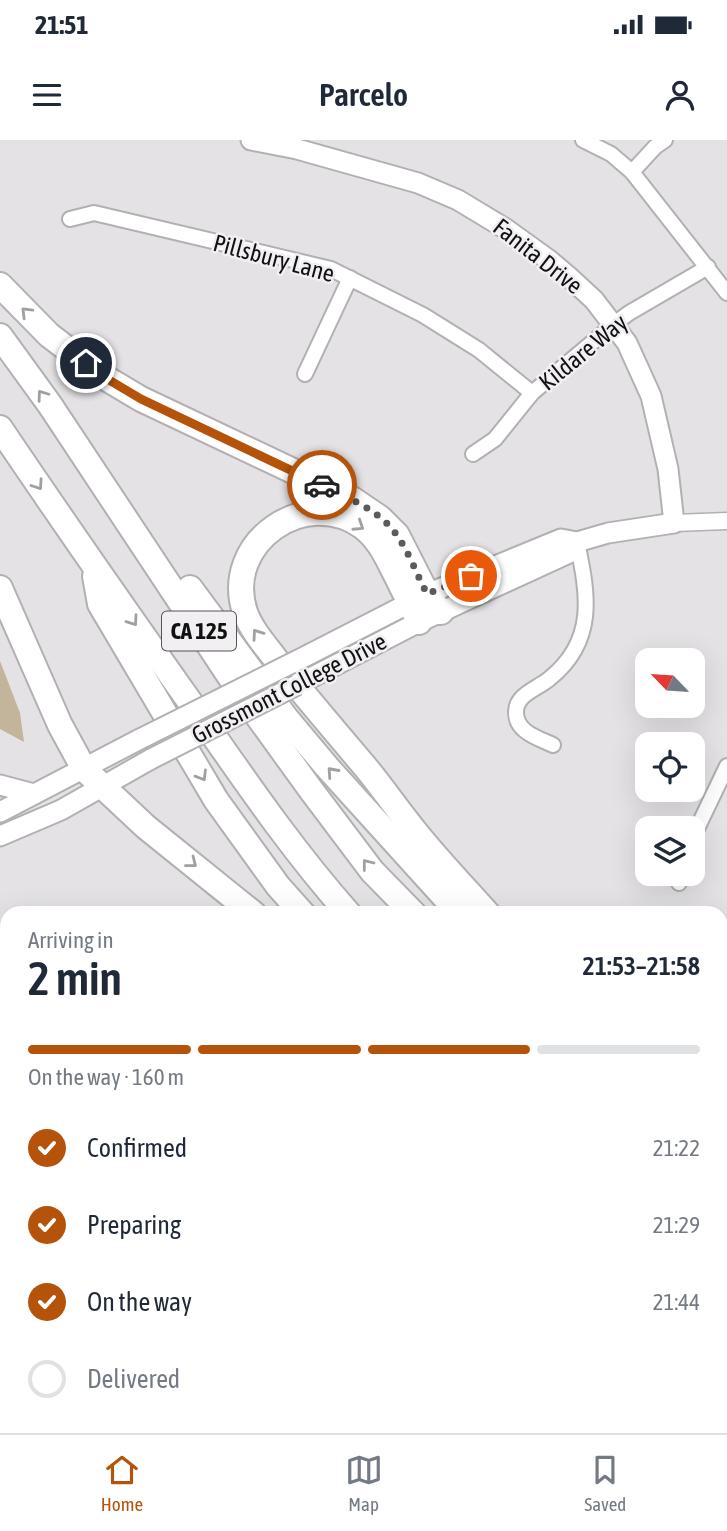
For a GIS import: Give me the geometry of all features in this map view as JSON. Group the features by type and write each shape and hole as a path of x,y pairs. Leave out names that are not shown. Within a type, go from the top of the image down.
{"highway":[{"path":"0,285 50,335 104,377 141,399 371,510 397,535 424,608"},
{"name":"CA 125","path":"0,336 68,433 238,689 372,871 406,906"},
{"name":"CA 125","path":"0,428 247,784 317,878 342,906"},
{"path":"68,433 144,524 286,718 453,906"},
{"path":"424,608 376,539 360,525 328,513 305,514 285,520 262,537 246,562 242,582 243,603 254,632 416,832 481,906"},
{"path":"93,565 100,604 216,800 278,886 296,906"},
{"path":"0,588 60,725 84,768 146,827 244,906"}],"main road":[{"name":"Fanita Drive","path":"251,140 296,149 418,184 458,200 506,229 549,260 594,300 627,343 651,396 667,469 674,523"},
{"name":"Grossmont College Drive","path":"0,813 310,654 571,552 577,542 608,533 674,523"},
{"name":"Grossmont College Drive","path":"0,836 61,810 151,759 320,673 424,608"},
{"path":"0,785 34,794"}],"street":[{"path":"583,140 611,154 632,172 727,293"},
{"path":"632,172 665,140"},
{"name":"Pillsbury Lane","path":"70,219 94,213 331,270 423,315 479,350 532,393"},
{"name":"Kildare Way","path":"473,454 495,439 532,393 613,325 708,267"},
{"path":"305,374 349,278"},
{"name":"Grossmont College Drive","path":"674,523 727,521"},
{"path":"553,745 526,732 517,721 516,709 525,694 547,681 565,664 582,632 587,597 577,542"},
{"path":"703,816 727,766"}],"shaded area":[{"path":"0,661 20,713 24,742 0,729"}],"way so far":[{"path":"322,485 362,505 389,526 397,535 427,594 471,576"}],"route":[{"path":"86,363 141,399 322,485"}]}
